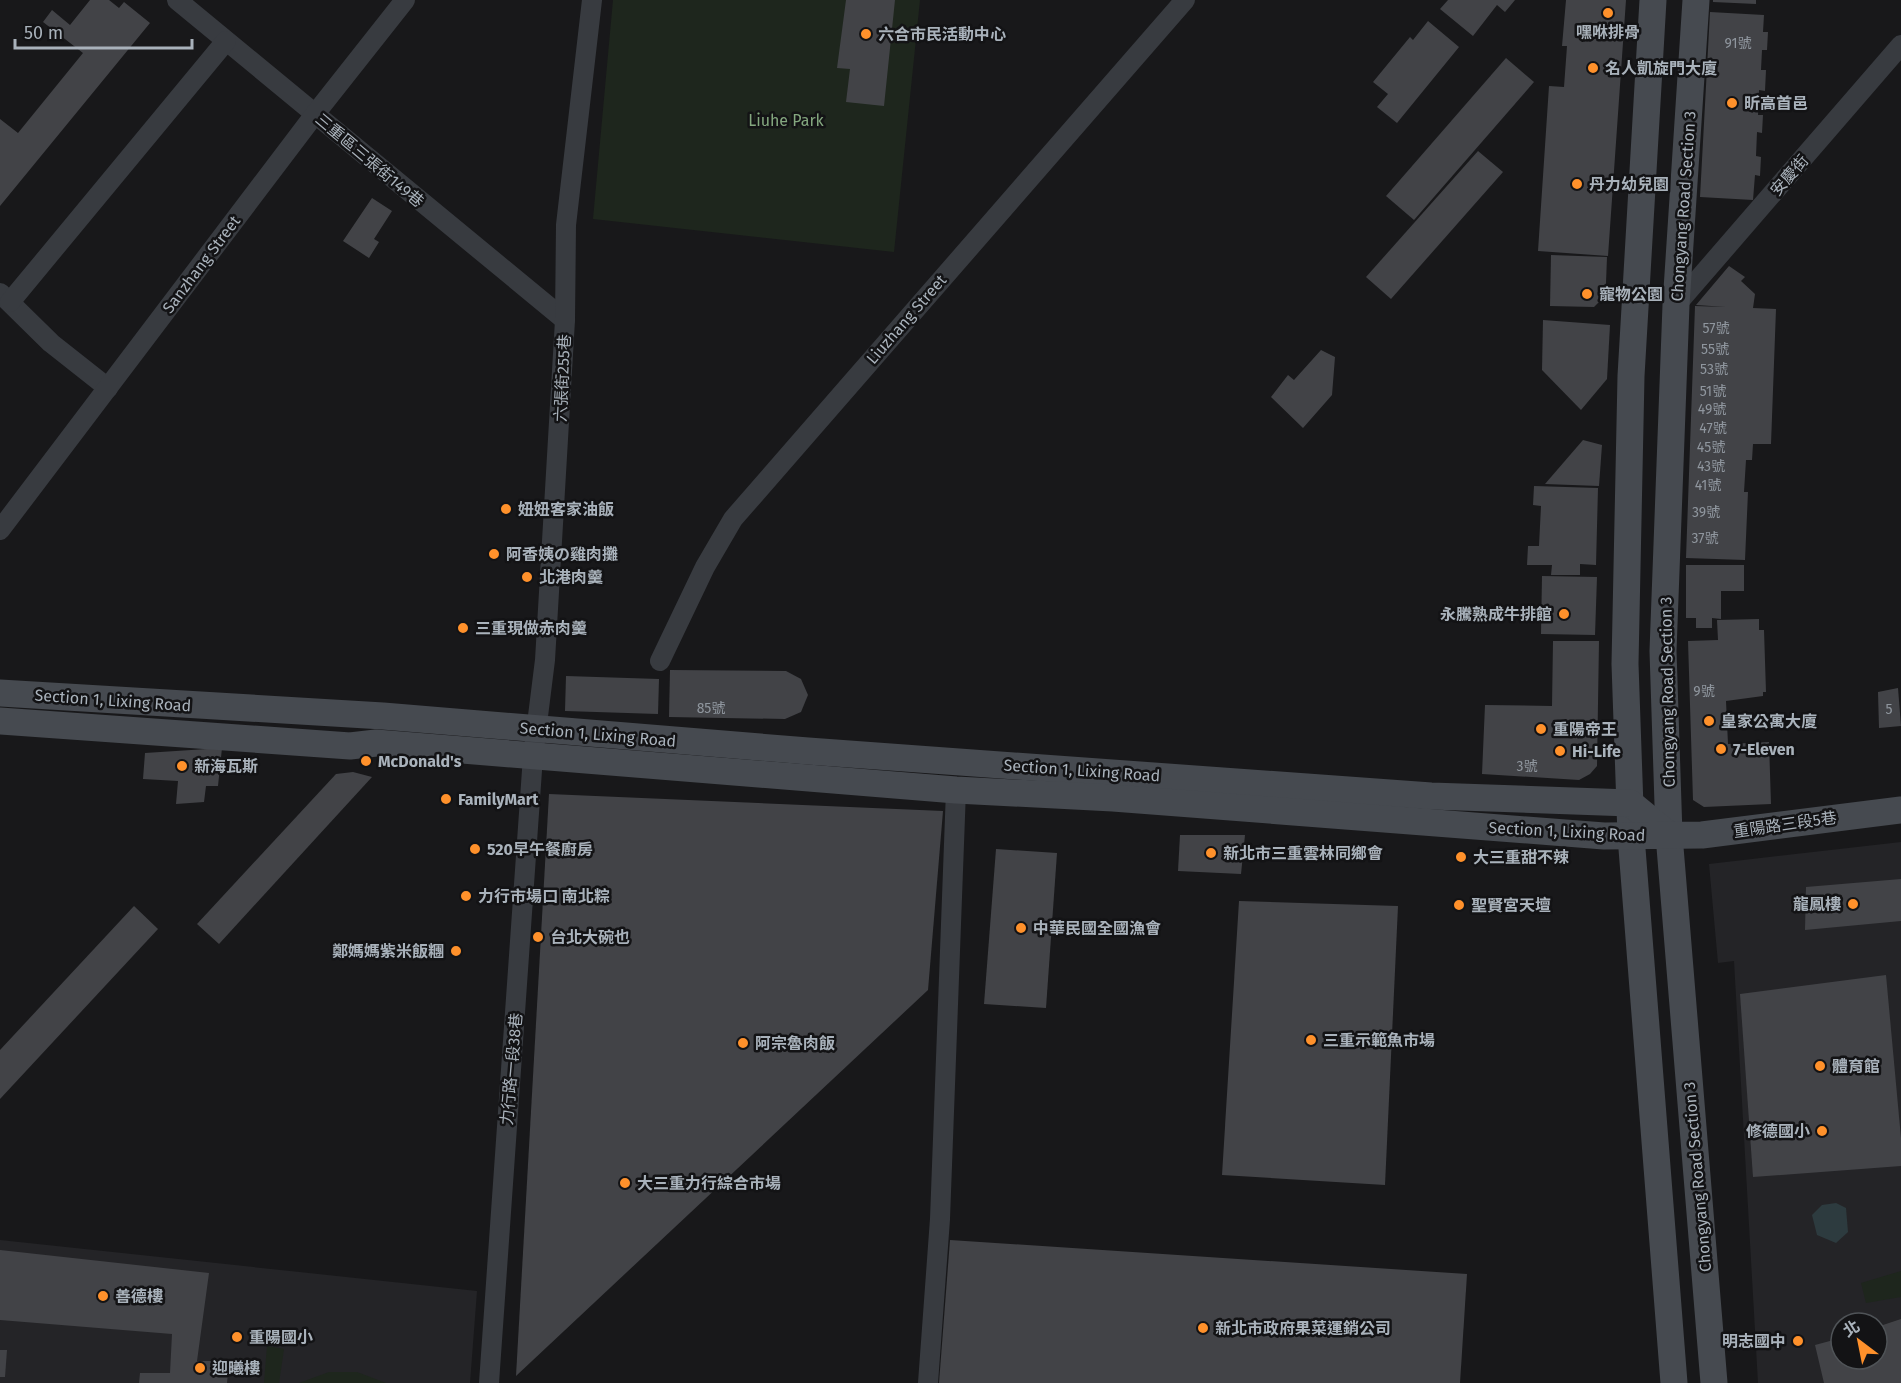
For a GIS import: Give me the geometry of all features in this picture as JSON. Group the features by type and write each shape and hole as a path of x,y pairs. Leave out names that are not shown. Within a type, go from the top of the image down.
{"street":[{"name":"三重區三張街149巷","path":"177,0 565,320"},
{"name":"Sanzhang Street","path":"0,530 315,114 405,0"},
{"name":"六張街255巷","path":"534,756 545,660 565,320 566,225 592,0"},
{"name":"Liuzhang Street","path":"660,661 705,567 733,519 1185,0"},
{"path":"1653,0 1631,376 1625,664 1631,836 1674,1383"},
{"name":"Chongyang Road Section 3","path":"1696,0 1676,305 1664,651 1669,835 1714,1383"},
{"path":"108,388 51,343 5,298 226,40"},
{"name":"安慶街","path":"1676,305 1901,45"},
{"name":"Section 1, Lixing Road","path":"0,693 382,716 1431,796 1630,803 1669,835"},
{"name":"Section 1, Lixing Road","path":"0,722 350,746 376,743 956,790 1113,798 1631,836 1669,835"},
{"name":"力行路一段38巷","path":"489,1383 534,756"},
{"path":"928,1383 940,1219 956,790"},
{"name":"重陽路三段5巷","path":"1669,835 1702,835 1901,810"}],"shaded area":[{"name":"修德國小","path":"1901,842 1901,1383 1758,1383 1734,961 1718,963 1709,864"},
{"path":"1836,1203 1846,1208 1848,1232 1836,1243 1817,1235 1812,1215 1822,1205"},
{"name":"重陽國小","path":"0,1240 477,1291 470,1383 0,1383"}],"green space":[{"name":"Liuhe Park","path":"613,0 920,0 894,252 593,219"},
{"path":"1901,1271 1901,1297 1866,1303 1861,1283"},
{"path":"267,1346 284,1349 279,1383 264,1383"},
{"path":"329,1372 357,1372 386,1383 299,1383"}],"building":[{"path":"90,0 109,0 119,8 124,2 150,23 0,206 0,119 18,133 83,53 43,22 52,10 70,25"},
{"name":"六合市民活動中心","path":"846,0 895,0 884,106 846,102 850,69 837,68"},
{"path":"1448,0 1515,0 1505,12 1497,5 1473,36 1440,9"},
{"path":"1566,0 1626,0 1608,256 1538,251 1549,86 1564,87 1567,46 1562,46"},
{"path":"1713,0 1756,0 1756,4 1713,2"},
{"name":"昕高首邑","path":"1710,12 1764,15 1763,32 1768,32 1767,50 1762,50 1761,70 1766,70 1765,91 1759,90 1758,115 1763,115 1762,133 1757,132 1756,156 1761,157 1760,176 1755,175 1753,200 1700,197"},
{"path":"1428,21 1459,47 1397,123 1377,107 1388,94 1373,82 1410,37 1413,40"},
{"path":"1506,58 1534,82 1414,220 1386,196"},
{"path":"1478,151 1503,172 1391,299 1366,277"},
{"path":"372,198 392,211 374,239 379,242 369,258 343,241"},
{"path":"1551,255 1607,257 1606,283 1601,300 1594,307 1550,306"},
{"path":"1729,266 1745,277 1741,281 1755,294 1753,308 1776,309 1771,444 1753,444 1752,460 1746,460 1744,492 1748,492 1745,560 1686,558 1695,306 1726,307 1696,305"},
{"path":"1543,320 1610,325 1607,379 1581,410 1542,370"},
{"path":"1321,350 1335,357 1332,395 1303,428 1271,397 1288,375 1294,380"},
{"path":"1583,440 1602,445 1599,486 1545,484"},
{"path":"1534,486 1598,488 1596,565 1580,564 1580,575 1551,575 1552,565 1527,565 1528,546 1539,546 1541,506 1533,505"},
{"path":"1686,565 1744,565 1744,591 1721,591 1721,619 1712,618 1712,628 1696,628 1696,618 1686,618"},
{"path":"1542,576 1597,577 1595,635 1541,634"},
{"name":"皇家公寓大廈","path":"1759,619 1759,630 1764,630 1766,692 1763,692 1763,696 1726,701 1728,744 1769,742 1771,804 1704,807 1693,800 1688,641 1718,640 1717,620"},
{"name":"重陽帝王","path":"1553,641 1599,641 1597,766 1590,774 1579,780 1482,774 1485,705 1552,706"},
{"path":"670,670 786,671 801,679 808,695 801,712 785,719 669,717"},
{"path":"566,676 659,679 658,714 565,711"},
{"path":"1898,688 1901,726 1879,728 1878,692"},
{"name":"新海瓦斯","path":"222,748 218,786 206,786 204,802 176,804 178,781 143,779 145,753"},
{"path":"353,772 372,777 219,944 197,924 336,774"},
{"name":"大三重力行綜合市場","path":"549,794 943,811 928,990 516,1376"},
{"name":"新北市三重雲林同鄉會","path":"1180,835 1245,835 1241,874 1178,871"},
{"name":"中華民國全國漁會","path":"996,849 1057,853 1046,1008 984,1004"},
{"name":"龍鳳樓","path":"1901,879 1901,921 1805,930 1806,887"},
{"name":"三重示範魚市場","path":"1239,901 1398,906 1385,1185 1222,1175"},
{"path":"134,906 158,929 0,1099 0,1050"},
{"name":"體育館","path":"1886,975 1901,1138 1901,1166 1753,1177 1740,994"},
{"name":"新北市政府果菜運銷公司","path":"950,1240 1467,1274 1460,1383 939,1383"},
{"name":"善德樓","path":"0,1250 209,1273 197,1361 229,1361 227,1383 139,1383 140,1373 170,1373 172,1334 0,1320"},
{"path":"1901,1319 1901,1383 1824,1383 1815,1345 1829,1341 1829,1371 1889,1371 1889,1323"},
{"path":"0,1350 7,1350 5,1377 0,1377"}],"place":[{"name":"嘿咻排骨","path":"1608,13"},
{"name":"六合市民活動中心","path":"866,34"},
{"name":"名人凱旋門大廈","path":"1593,68"},
{"name":"昕高首邑","path":"1732,103"},
{"name":"丹力幼兒園","path":"1577,184"},
{"name":"寵物公園","path":"1587,294"},
{"name":"妞妞客家油飯","path":"506,509"},
{"name":"阿香姨の雞肉攤","path":"494,554"},
{"name":"北港肉羹","path":"527,577"},
{"name":"永騰熟成牛排館","path":"1564,614"},
{"name":"三重現做赤肉羹","path":"463,628"},
{"name":"皇家公寓大廈","path":"1709,721"},
{"name":"重陽帝王","path":"1541,729"},
{"name":"7-Eleven","path":"1721,749"},
{"name":"Hi-Life","path":"1560,751"},
{"name":"McDonald's","path":"366,761"},
{"name":"新海瓦斯","path":"182,766"},
{"name":"FamilyMart","path":"446,799"},
{"name":"520早午餐廚房","path":"475,849"},
{"name":"新北市三重雲林同鄉會","path":"1211,853"},
{"name":"大三重甜不辣","path":"1461,857"},
{"name":"力行市場口 南北粽","path":"466,896"},
{"name":"龍鳳樓","path":"1853,904"},
{"name":"聖賢宮天壇","path":"1459,905"},
{"name":"中華民國全國漁會","path":"1021,928"},
{"name":"台北大碗也","path":"538,937"},
{"name":"鄭媽媽紫米飯糰","path":"456,951"},
{"name":"三重示範魚市場","path":"1311,1040"},
{"name":"阿宗魯肉飯","path":"743,1043"},
{"name":"體育館","path":"1820,1066"},
{"name":"修德國小","path":"1822,1131"},
{"name":"大三重力行綜合市場","path":"625,1183"},
{"name":"善德樓","path":"103,1296"},
{"name":"新北市政府果菜運銷公司","path":"1203,1328"},
{"name":"重陽國小","path":"237,1337"},
{"name":"明志國中","path":"1798,1341"},
{"name":"迎曦樓","path":"200,1368"}]}
